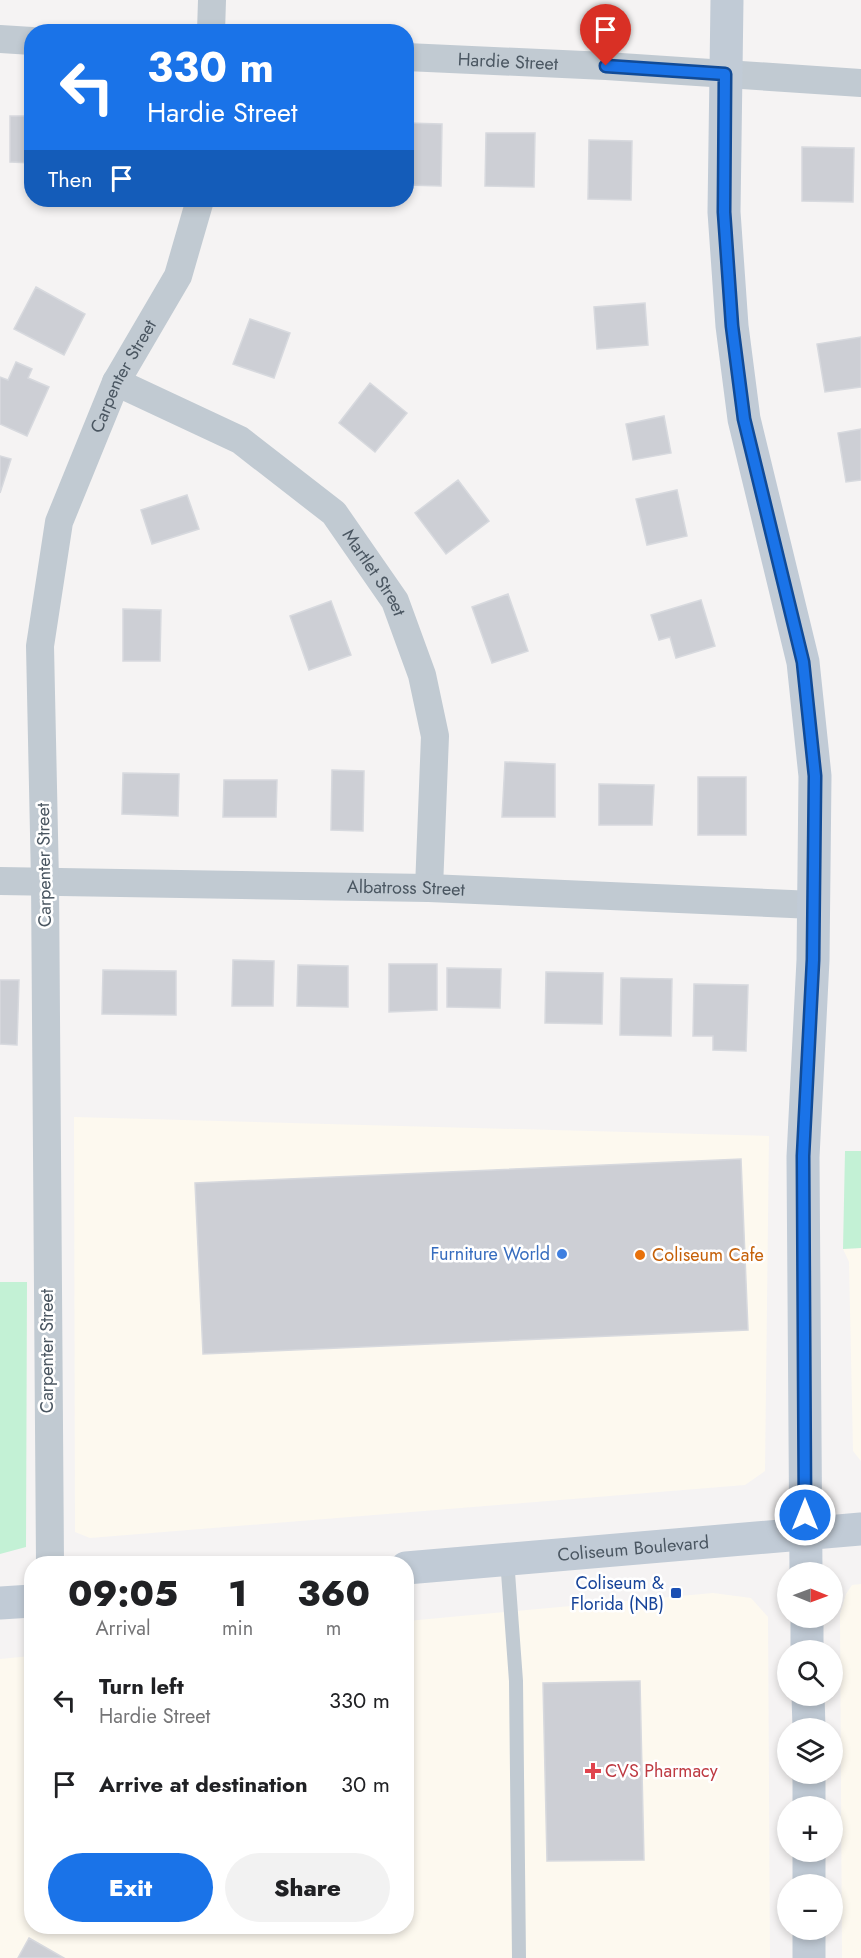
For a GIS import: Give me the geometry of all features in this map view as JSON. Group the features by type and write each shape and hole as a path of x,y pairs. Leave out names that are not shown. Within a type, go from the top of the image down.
{"main road":[{"path":"727,0 724,212 732,326 744,419 803,662 815,776 814,905 803,1156 806,1562"},
{"name":"Coliseum Boulevard","path":"414,1567 805,1536 861,1529"},
{"path":"0,1603 24,1602"},
{"path":"809,1940 809,1958"}],"street":[{"path":"211,24 212,0"},
{"path":"0,39 24,40"},
{"name":"Hardie Street","path":"414,57 861,83"},
{"name":"Carpenter Street","path":"50,1556 45,881 40,646 59,522 116,382 178,276 198,207"},
{"name":"Martlet Street","path":"116,382 240,440 334,513 395,601 422,675 435,736 429,888"},
{"name":"Albatross Street","path":"0,881 429,888 814,905"}],"lane":[{"path":"507,1559 516,1681 519,1958"}],"shaded area":[{"path":"74,1117 769,1136 765,1471 745,1485 90,1538 75,1532"},
{"path":"861,1248 861,1461 853,1451 849,1262 843,1249"},
{"path":"861,1584 861,1958 842,1958 843,1718 841,1718 841,1706 843,1706 843,1640 840,1640 840,1628 843,1628 843,1604 852,1585"},
{"path":"713,1593 751,1598 768,1617 770,1958 0,1958 0,1659 24,1657 24,1934 414,1934 414,1620"}],"green space":[{"path":"845,1151 861,1151 861,1248 843,1249"},
{"path":"0,1282 27,1282 26,1547 0,1554"}],"building":[{"path":"10,116 24,116 24,163 10,162"},
{"path":"414,123 442,124 441,186 414,185"},
{"path":"486,133 535,133 534,187 485,186"},
{"path":"589,140 632,141 631,200 588,199"},
{"path":"802,147 854,148 853,202 802,201"},
{"path":"36,287 85,314 64,355 14,329"},
{"path":"645,303 648,345 597,349 594,307"},
{"path":"250,319 290,333 274,378 233,364"},
{"path":"861,337 861,387 825,392 817,344"},
{"path":"16,362 32,369 28,378 49,387 27,436 0,424 0,377 8,380"},
{"path":"370,383 407,413 375,452 339,423"},
{"path":"664,416 671,453 633,460 626,424"},
{"path":"861,429 861,480 846,482 838,433"},
{"path":"0,456 11,459 0,493"},
{"path":"458,480 489,521 446,554 415,513"},
{"path":"677,490 687,536 647,545 636,499"},
{"path":"187,495 199,529 152,544 141,510"},
{"path":"508,594 528,651 492,663 472,607"},
{"path":"701,600 715,646 676,658 670,637 659,640 651,615"},
{"path":"331,601 351,655 309,670 290,616"},
{"path":"123,609 161,610 160,661 123,661"},
{"path":"505,762 555,764 555,817 502,817"},
{"path":"332,770 364,771 363,831 331,830"},
{"path":"123,773 179,774 178,816 122,814"},
{"path":"698,777 746,777 746,835 698,835"},
{"path":"224,780 277,780 276,817 223,817"},
{"path":"599,784 654,785 652,825 599,825"},
{"path":"233,960 274,961 273,1006 232,1006"},
{"path":"389,964 437,964 437,1010 389,1012"},
{"path":"298,965 348,966 348,1007 297,1006"},
{"path":"447,968 501,969 500,1008 447,1007"},
{"path":"103,970 176,971 176,1015 102,1014"},
{"path":"546,972 603,973 602,1024 545,1023"},
{"path":"621,978 672,979 671,1036 620,1035"},
{"path":"0,980 19,980 17,1045 0,1044"},
{"path":"694,984 748,985 746,1051 713,1050 713,1036 693,1036"},
{"path":"741,1159 748,1330 203,1354 195,1183"},
{"path":"640,1681 644,1860 547,1861 543,1683"},
{"path":"29,1938 64,1958 18,1958"}],"place":[{"name":"Furniture World","path":"562,1254"},
{"name":"Coliseum Cafe","path":"640,1255"},
{"name":"Coliseum & Florida (NB)","path":"676,1593"},
{"name":"CVS Pharmacy","path":"593,1771"}],"route":[{"path":"606,66 725,74 724,212 732,326 744,419 793,612 803,662 815,776 813,960 803,1156 805,1515"}]}
